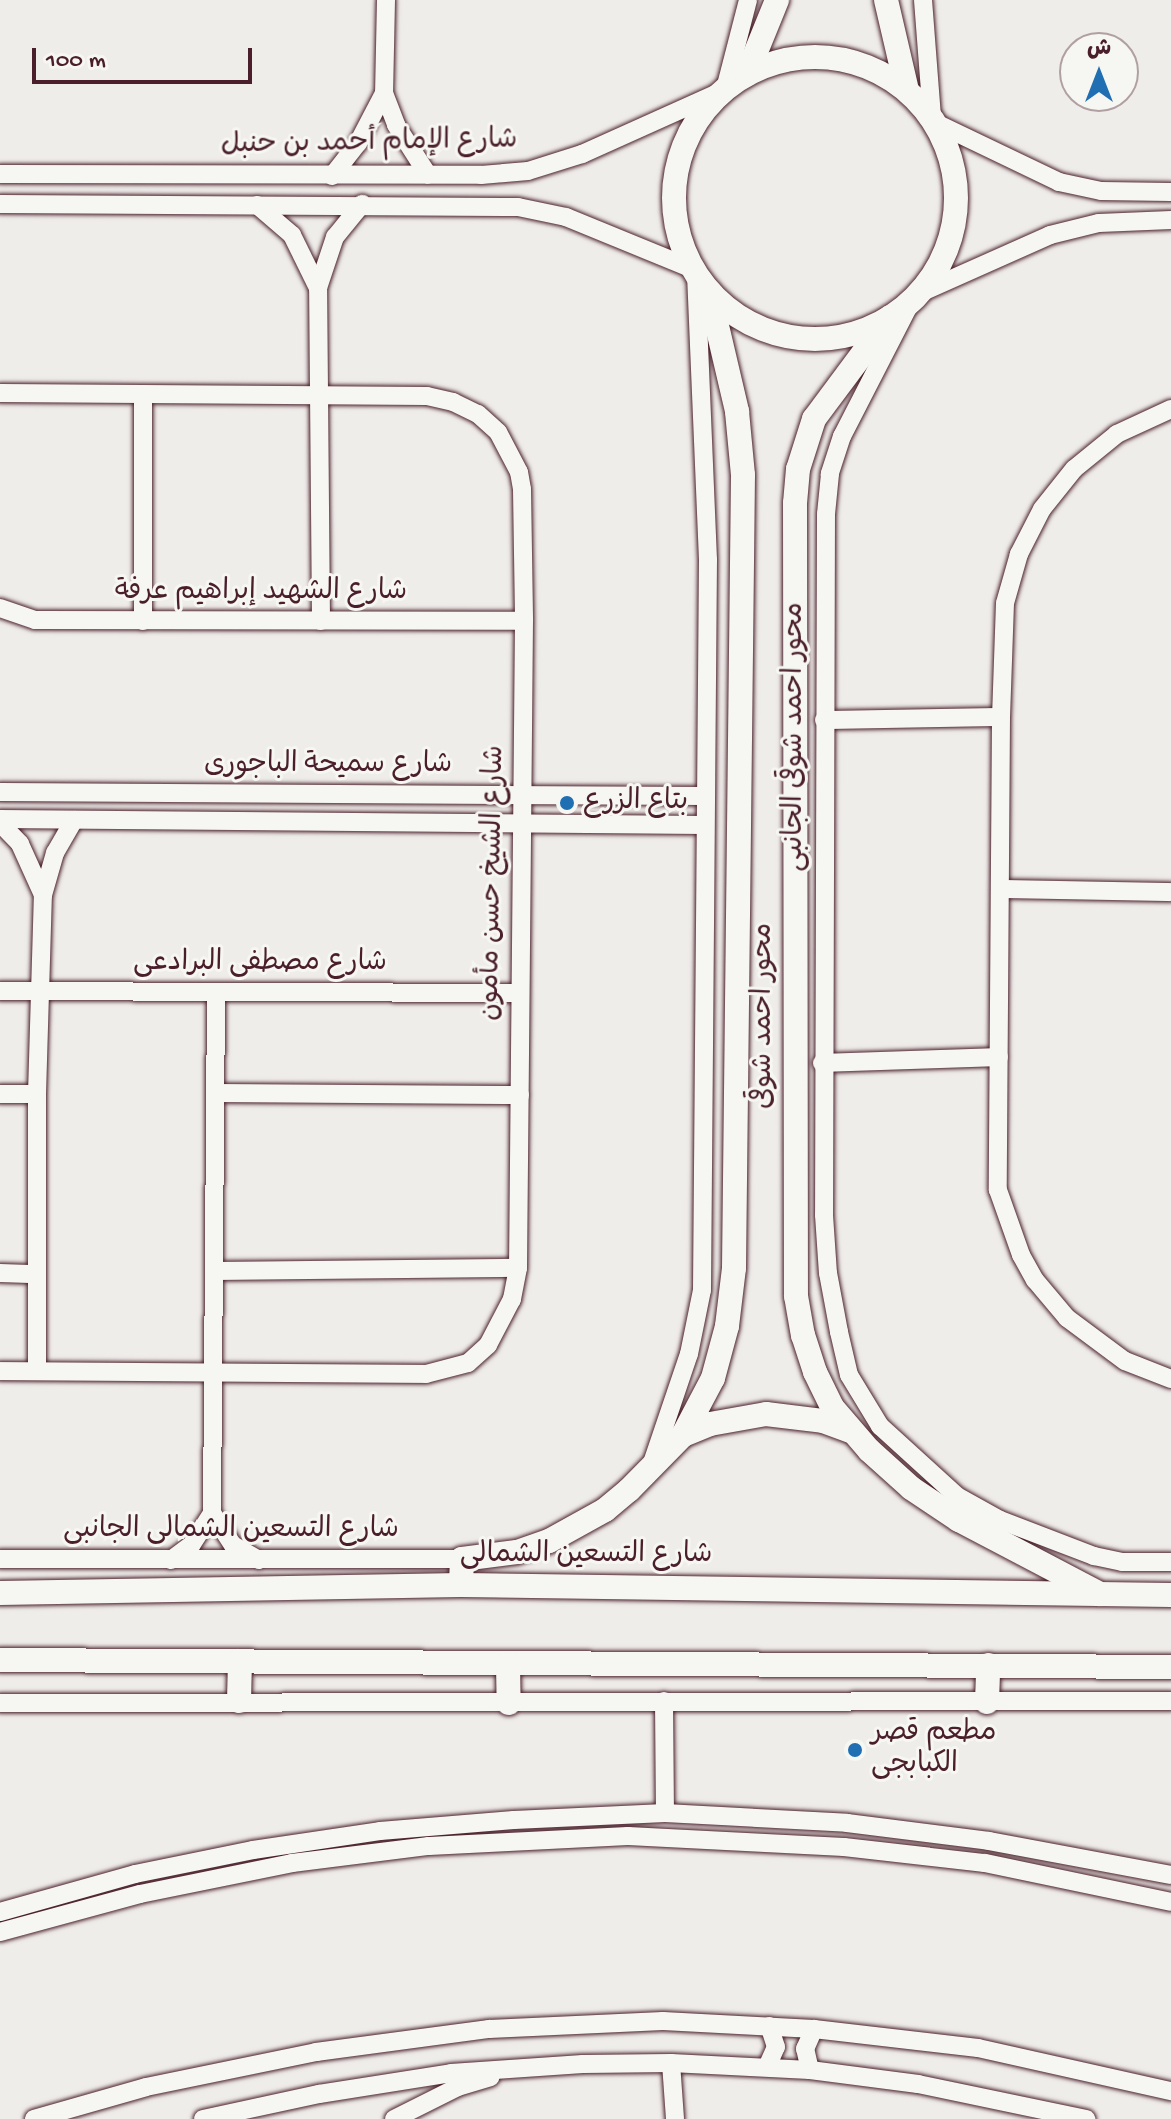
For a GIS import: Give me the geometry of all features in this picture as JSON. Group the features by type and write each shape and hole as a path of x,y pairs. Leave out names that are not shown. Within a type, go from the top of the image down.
{"main road":[{"path":"747,74 777,0"},
{"path":"886,0 907,90"},
{"path":"813,57 846,61 878,72 907,90 933,120 954,170 955,223 936,272 915,297 890,317 860,331 839,336 795,337 763,329 744,319 699,278 675,217 678,161 703,112 724,90 747,74 779,62 813,57"},
{"name":"محور احمد شوقى","path":"462,1559 517,1552 549,1541 605,1510 683,1435 713,1378 727,1326 734,1268 743,475 737,411 699,278"},
{"name":"محور احمد شوقى","path":"890,317 814,419 803,443 795,503 796,1296 815,1372 832,1407 850,1431 911,1488 959,1520 1100,1594"},
{"path":"683,1435 710,1424 766,1414 823,1421 850,1431"},
{"path":"461,1585 462,1559"},
{"name":"شارع التسعين الشمالى","path":"0,1593 461,1585 1171,1595"},
{"path":"0,1649 64,1659"},
{"path":"0,1660 1171,1667"},
{"path":"239,1701 240,1661"},
{"path":"508,1664 509,1703"},
{"path":"987,1702 988,1665"}],"street":[{"path":"386,0 384,93 396,125 428,175"},
{"path":"724,90 748,0"},
{"path":"923,0 933,120 1059,182 1101,191 1171,192"},
{"name":"شارع الإمام أحمد بن حنبل","path":"0,174 332,176 528,171 558,163 724,90"},
{"path":"332,176 358,143 384,93"},
{"path":"238,175 247,205 292,235 318,288"},
{"name":"شارع الإمام أحمد بن حنبل","path":"0,204 362,204 542,210 699,278"},
{"path":"321,621 318,288 335,237 362,204"},
{"path":"915,297 1050,235 1099,223 1171,220"},
{"path":"650,1469 689,1354 702,1290 707,494 699,278"},
{"name":"محور احمد شوقى الجانبى","path":"915,297 842,436 830,474 826,514 822,1063 828,1273 849,1375 880,1426 957,1496 1052,1542 1122,1562 1171,1562"},
{"name":"شارع الشيخ حسن مأمون","path":"0,393 427,396 453,402 478,414 498,432 513,455 522,489 524,621 518,1268 512,1299 488,1345 468,1363 445,1372 0,1371"},
{"path":"143,394 143,621"},
{"path":"1171,409 1135,424 1094,450 1042,509 1019,554 1005,603 1001,717 998,1190 1021,1255 1035,1280 1067,1318 1125,1361 1171,1379"},
{"name":"شارع الشهيد إبراهيم عرفة","path":"0,608 35,620 524,621"},
{"path":"824,720 1001,717"},
{"name":"شارع سميحة الباجورى","path":"0,792 705,796"},
{"path":"37,1371 37,1094 43,895 55,853 74,820"},
{"path":"0,821 28,858 43,895"},
{"name":"شارع سميحة الباجورى","path":"0,821 704,825"},
{"path":"1000,889 1171,892"},
{"name":"شارع مصطفى البرادعى","path":"0,991 520,993"},
{"path":"216,992 212,1513 227,1538 259,1560"},
{"path":"822,1063 999,1057"},
{"path":"216,1093 520,1095"},
{"path":"0,1094 37,1094"},
{"path":"214,1271 518,1268"},
{"path":"0,1273 37,1274"},
{"path":"171,1560 192,1544 212,1513"},
{"name":"شارع التسعين الشمالى الجانبى","path":"0,1559 462,1559"},
{"path":"664,1701 665,1813"},
{"path":"0,1703 1171,1701"},
{"path":"0,1912 135,1874 253,1850 380,1831 514,1820 665,1813 879,1827 989,1841 1171,1875"},
{"path":"514,1820 516,1840"},
{"path":"0,1932 140,1894 292,1863 429,1846 516,1840 681,1837 844,1847 985,1863 1171,1902"},
{"path":"135,1874 140,1894"},
{"path":"34,2119 231,2068 409,2037 576,2024 663,2021 814,2029 978,2048 1171,2091"},
{"path":"767,2067 776,2047 769,2026"},
{"path":"810,2070 805,2049 814,2029"},
{"path":"671,2063 675,2119"},
{"path":"203,2119 385,2082 517,2068 671,2063 810,2070 985,2095 1086,2119"},
{"path":"394,2119 458,2087 517,2068"}],"place":[{"name":"بتاع الزرع","path":"567,803"},
{"name":"مطعم قصر الكبابجى","path":"855,1750"}]}
